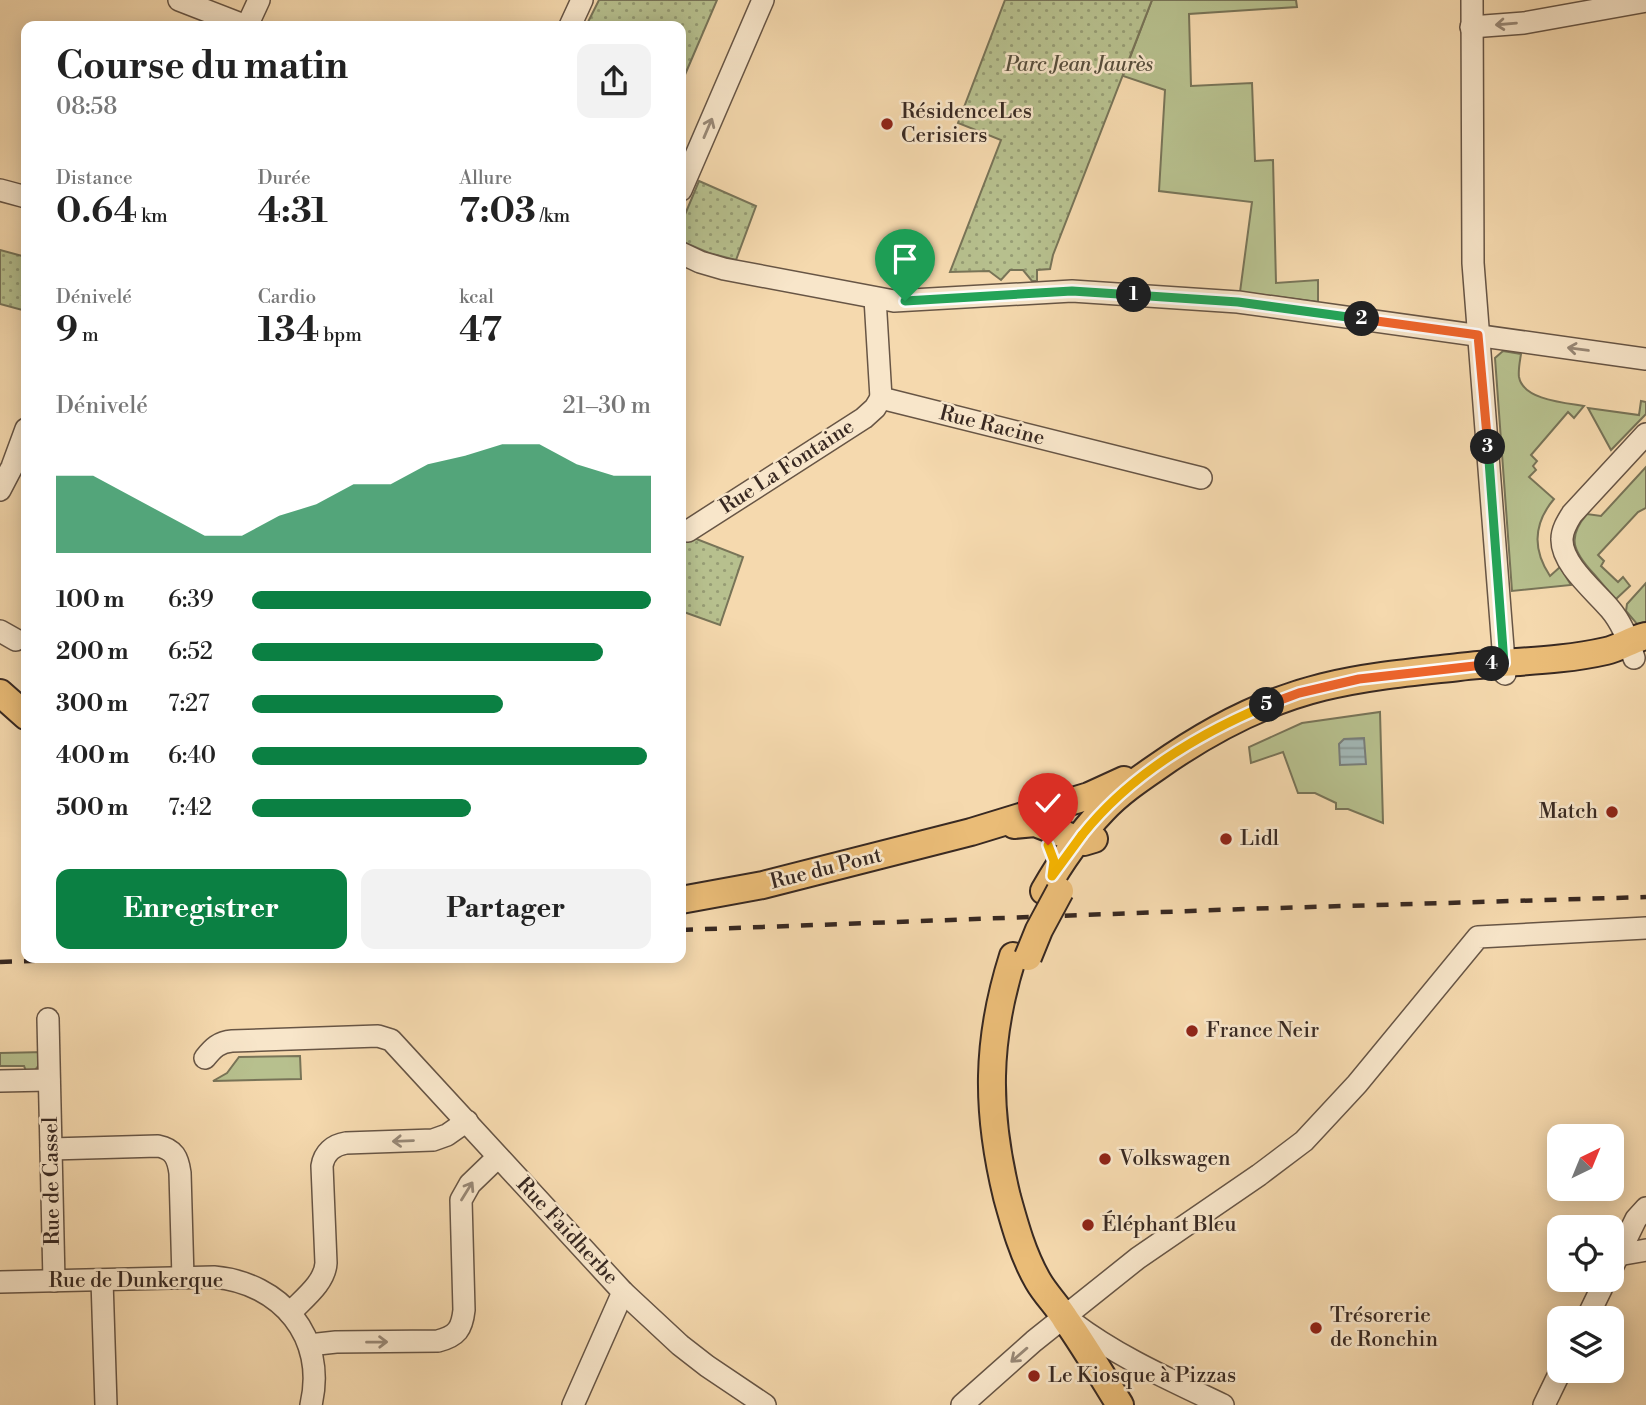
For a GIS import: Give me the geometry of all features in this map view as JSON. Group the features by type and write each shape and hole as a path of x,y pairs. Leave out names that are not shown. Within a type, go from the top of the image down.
{"main road":[{"path":"1087,837 1184,761 1229,736 1275,716 1333,696 1609,650 1639,648"},
{"path":"1065,1317 1031,1237 1018,1196 1005,1122 1003,1036 1021,957 1024,929 1102,811 1121,793 1203,736 1271,703 1321,687 1374,677 1478,664 1505,668"},
{"path":"0,693 21,712"},
{"name":"Rue du Pont","path":"686,899 763,885 971,832 1037,812 1108,789 1203,736"},
{"name":"Rue du Pont","path":"1037,812 1066,815 1078,822 1087,837"},
{"name":"Rue du Pont","path":"971,832 1035,823 1087,837"},
{"name":"Rue du Pont","path":"1006,827 1034,831 1048,845 1054,864 1052,887"},
{"path":"1021,957 996,1023 993,1046 993,1120 1003,1180 1019,1237 1038,1282 1065,1317 1120,1405"}],"street":[{"path":"179,0 233,21"},
{"path":"248,21 259,0"},
{"path":"572,21 582,0"},
{"path":"686,178 763,0"},
{"path":"1472,0 1473,263 1505,668"},
{"path":"1471,27 1524,23 1646,1"},
{"path":"0,190 21,196"},
{"path":"686,255 724,269 894,301 1082,292 1238,302 1646,359"},
{"path":"875,298 881,398"},
{"name":"Rue Racine","path":"881,398 1201,478"},
{"name":"Rue La Fontaine","path":"688,531 864,418 881,398"},
{"path":"1639,648 1612,611 1569,562 1562,539 1565,525 1572,514 1646,434"},
{"path":"0,490 21,446"},
{"path":"962,1405 1034,1342 1146,1252 1304,1141 1357,1084 1478,937 1646,928"},
{"name":"Rue de Cassel","path":"48,1019 54,1281"},
{"name":"Rue Faidherbe","path":"205,1058 214,1047 227,1041 386,1037 399,1047 623,1292 680,1345 765,1405"},
{"path":"0,1081 50,1080"},
{"path":"290,1313 321,1279 326,1267 322,1166 328,1151 346,1143 433,1140 447,1135 467,1121"},
{"path":"51,1149 158,1146 172,1151 180,1173 183,1278"},
{"path":"309,1345 336,1342 438,1341 457,1332 464,1310 461,1200 470,1184 498,1157"},
{"path":"1624,1243 1636,1219 1646,1208"},
{"path":"1624,1258 1646,1250"},
{"name":"Rue de Dunkerque","path":"0,1282 214,1277 246,1283 267,1293 290,1313 300,1326 315,1366 311,1405"},
{"path":"102,1280 106,1405"},
{"path":"573,1405 623,1292"},
{"path":"1065,1317 1110,1348 1223,1405"},
{"path":"1544,1405 1555,1383"}],"green space":[{"path":"599,0 717,0 686,72 686,21 588,21"},
{"name":"Parc Jean Jaurès","path":"1005,0 1152,0 1053,255 1050,269 1037,270 1037,281 1032,281 1023,270 1010,270 1001,280 989,271 950,272 1001,140 958,123"},
{"path":"1152,0 1296,0 1297,7 1189,14 1191,86 1252,83 1255,161 1273,160 1276,283 1318,280 1318,302 1240,292 1252,202 1159,191 1165,90 1123,76"},
{"path":"699,181 756,206 736,260 686,243 686,212"},
{"path":"0,250 21,256 21,310 0,304"},
{"path":"1503,351 1521,354 1519,377 1528,391 1557,402 1584,406 1574,418 1568,412 1531,455 1537,461 1533,466 1536,470 1529,477 1554,499 1539,527 1537,537 1540,556 1550,576 1560,567 1571,585 1512,591 1495,358"},
{"path":"1641,401 1646,402 1646,414 1611,450 1588,408 1639,415"},
{"path":"1646,467 1646,508 1638,512 1598,555 1604,561 1601,566 1618,582 1623,577 1630,586 1616,599 1581,558 1575,545 1576,530 1587,514 1601,516"},
{"path":"686,535 743,557 720,625 686,613"},
{"path":"1646,583 1646,623 1637,624 1626,611 1627,604"},
{"path":"1380,712 1383,823 1348,809 1336,809 1336,803 1315,793 1298,793 1283,752 1251,763 1249,747 1302,723"},
{"path":"44,1052 36,1069 28,1076 24,1066 0,1066 0,1053"},
{"path":"300,1056 301,1079 213,1081 227,1073 239,1057"}],"shaded area":[{"path":"1364,738 1366,764 1340,765 1339,744 1344,739"}],"railway":[{"path":"686,930 1646,897"},
{"path":"0,962 21,961"}],"place":[{"name":"RésidenceLes Cerisiers","path":"887,124"},
{"name":"Match","path":"1612,812"},
{"name":"Lidl","path":"1226,839"},
{"name":"France Neir","path":"1192,1031"},
{"name":"Volkswagen","path":"1105,1159"},
{"name":"Éléphant Bleu","path":"1088,1225"},
{"name":"Trésorerie de Ronchin","path":"1316,1328"},
{"name":"Le Kiosque à Pizzas","path":"1034,1376"}],"route":[{"path":"905,301 1072,291 1238,302 1478,335 1504,663 1359,679 1321,687 1271,703 1203,736 1121,793 1092,822 1052,876 1054,861 1048,845"}]}
